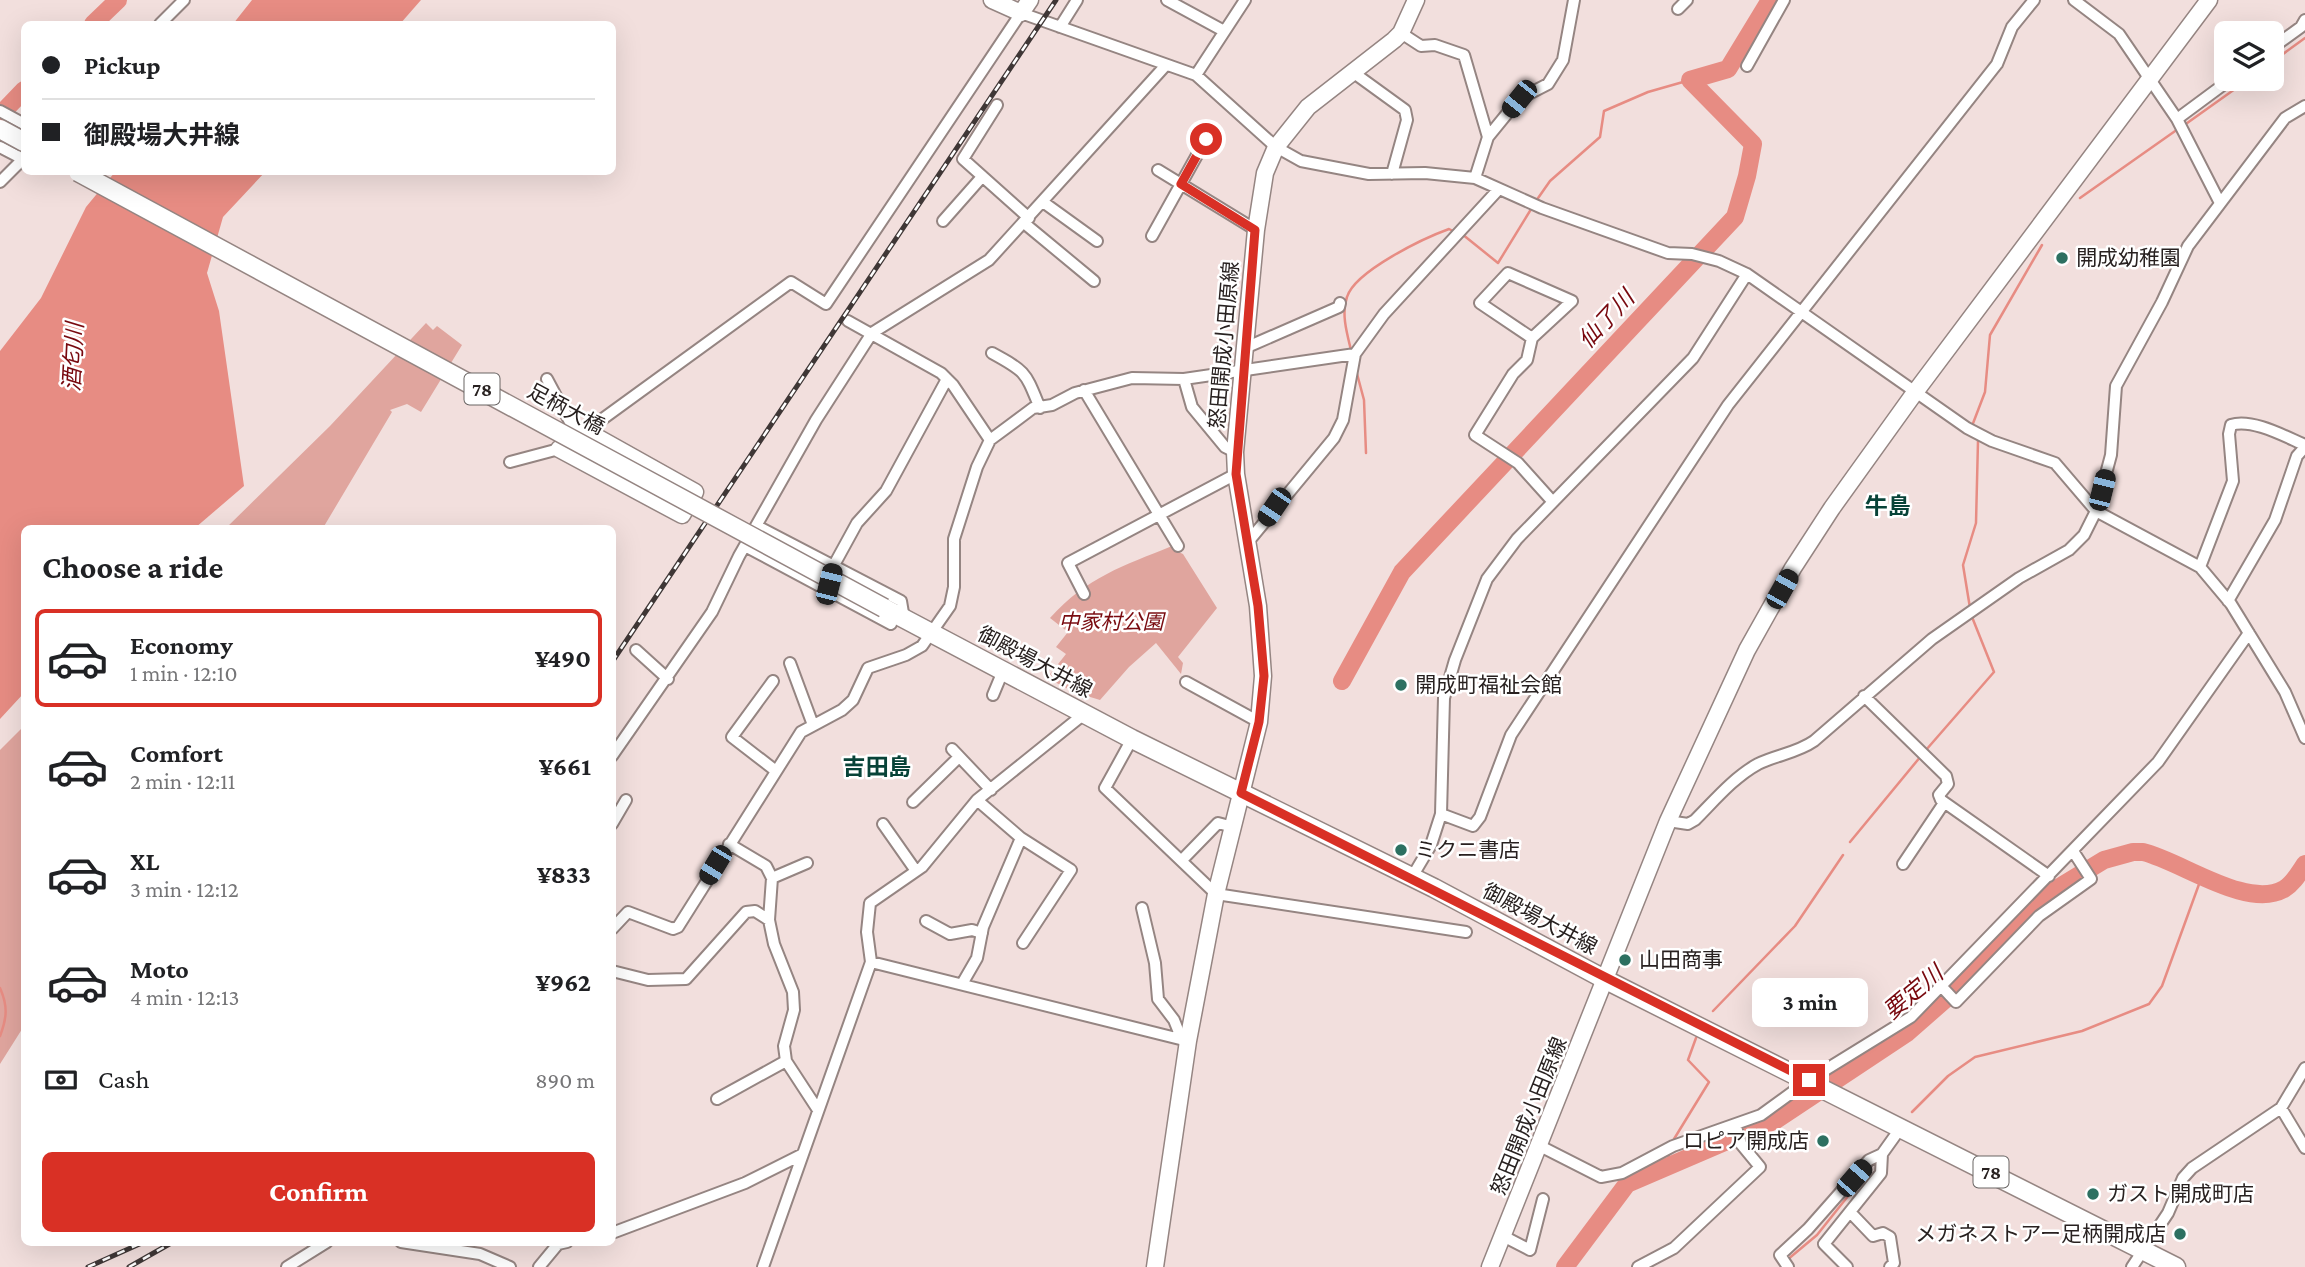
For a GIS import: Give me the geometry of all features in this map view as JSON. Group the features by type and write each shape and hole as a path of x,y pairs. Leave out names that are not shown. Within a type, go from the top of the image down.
{"main road":[{"path":"2,118 21,139"},
{"name":"足柄大橋","path":"84,175 689,502 893,617"},
{"name":"御殿場大井線","path":"893,617 1412,877 1606,980 1902,1126 2176,1267"}],"street":[{"path":"163,21 184,0"},
{"path":"992,0 1026,6 1060,27 1196,75 1276,147 1301,160 1369,174 1425,173 1475,178 1498,190 1668,253 1692,254 1719,261 1747,274 1981,436 2055,463 2096,512 2200,567 2228,601 2286,692 2305,738"},
{"path":"1060,27 1077,0"},
{"path":"1167,0 1224,31"},
{"path":"1196,75 1245,0"},
{"name":"怒田開成小田原線","path":"1155,1267 1185,1040 1216,894 1259,722 1264,676 1248,542 1236,474 1236,452 1255,230 1265,173 1276,147 1308,107 1401,33 1416,0"},
{"path":"1475,178 1488,137 1519,99 1548,84 1563,60 1574,0"},
{"path":"1678,9 1687,0"},
{"path":"1747,66 1784,0"},
{"path":"1441,814 1473,827 1480,817 1511,735 1728,405 1997,64 2012,27 2034,0"},
{"path":"2074,0 2119,34 2177,119 2220,203"},
{"name":"怒田開成小田原線","path":"1490,1267 1668,821 1747,650 1793,568 1832,508 1916,391 2001,281 2203,2"},
{"path":"586,431 791,282 829,306 1026,6"},
{"path":"2284,39 2301,27 2305,20"},
{"path":"1401,33 1421,46 1435,45 1464,55 1488,137"},
{"path":"616,750 712,612 745,546 816,420 872,332 973,272 1043,202 1166,65"},
{"path":"1354,73 1405,110 1407,120 1392,174"},
{"path":"2177,119 2215,91"},
{"path":"997,105 963,159 1094,281"},
{"path":"1668,821 1688,824 1754,766 1770,758 1801,750 1931,639 2019,578 2069,550 2084,535 2096,512 2110,454 2116,386 2162,302 2188,246 2285,118 2305,106"},
{"path":"2,118 21,123"},
{"path":"1152,236 1206,139"},
{"path":"0,147 21,158"},
{"path":"0,182 21,161"},
{"path":"1158,170 1255,230"},
{"path":"943,221 981,178"},
{"path":"1248,542 1334,438 1343,420 1355,354 1384,314 1498,190"},
{"path":"1043,202 1097,242"},
{"path":"1532,338 1480,303 1508,273 1572,302 1532,338 1527,360 1513,374 1475,435 1518,463 1553,502"},
{"path":"1412,877 1431,845 1441,814 1444,787 1441,725 1444,698 1455,660 1487,579 1503,556 1553,502 1693,358 1712,334 1747,274"},
{"path":"1245,348 1339,307 1340,303"},
{"path":"849,321 872,332 947,379 990,440"},
{"path":"992,354 1023,370 1029,378 1040,408"},
{"path":"616,925 628,912 673,929 678,927 801,732 853,700 868,668 906,655 922,646 950,606 954,587 954,539 977,467 990,440 1033,408 1040,408 1084,390 1132,378 1184,379 1242,373 1355,354"},
{"path":"510,462 559,449 682,515 695,492 571,424 547,379"},
{"path":"827,591 834,565 857,523 886,491 947,379"},
{"path":"1184,379 1192,407 1225,447 1236,452"},
{"path":"1084,390 1178,545"},
{"path":"2200,567 2233,481 2229,434 2231,425 2238,423 2276,433 2305,446 2297,456 2275,520 2228,601"},
{"path":"559,449 571,424"},
{"path":"1084,594 1068,563 1236,474"},
{"path":"745,546 827,591 893,617 901,601 757,526"},
{"path":"1540,1146 1601,1177 1622,1173 1673,1146 1736,1129 1768,1112 1911,1017 1943,988 2158,762 2249,633"},
{"path":"636,650 668,679"},
{"path":"790,663 813,725"},
{"path":"993,695 1003,671"},
{"path":"773,681 732,737 776,771"},
{"path":"1186,682 1259,722"},
{"path":"1864,696 1948,780 1938,797 1944,803 2049,876"},
{"path":"763,1267 871,962 867,932 870,903 916,871 977,800 1084,714"},
{"path":"1132,739 1105,788 1216,894 1466,932"},
{"path":"913,802 956,753 990,789"},
{"path":"616,817 626,800"},
{"path":"977,800 1021,838 1071,870 1023,943"},
{"path":"1903,864 1944,803"},
{"path":"1182,860 1218,823 1233,827"},
{"path":"883,824 916,871"},
{"path":"962,984 977,958 982,933 1021,838"},
{"path":"729,844 766,866 772,878 769,920 774,944 793,992 794,1010 783,1046 786,1061 818,1110"},
{"path":"1943,988 1956,1002 2039,916 2091,879 2073,851"},
{"path":"772,878 807,863"},
{"path":"1142,908 1155,963 1158,999 1185,1040"},
{"path":"616,972 648,980 686,979 746,912 755,911 769,920"},
{"path":"926,921 950,934 972,930 982,933"},
{"path":"871,962 1185,1040"},
{"path":"717,1099 786,1061"},
{"path":"2132,1267 2192,1168 2281,1108 2305,1068"},
{"path":"2281,1108 2305,1148"},
{"path":"1787,1267 1780,1255 1808,1229 1869,1160 1882,1154 1902,1126"},
{"path":"1638,1267 1674,1248 1760,1167 1741,1144 1736,1129"},
{"path":"616,1231 745,1183 803,1154"},
{"path":"1847,1267 1824,1244 1881,1173 1882,1154"},
{"path":"1503,1237 1530,1250 1543,1199"},
{"path":"1850,1212 1873,1236 1883,1233 1890,1237 1894,1263 1890,1267"},
{"path":"287,1267 321,1246"},
{"path":"427,1246 480,1254 510,1267"},
{"path":"539,1267 556,1246"}],"green space":[{"path":"426,323 433,330 437,326 462,345 421,412 407,404 390,410 392,412 325,525 229,525 330,426"},
{"name":"中家村公園","path":"1172,546 1172,549 1183,554 1217,608 1178,657 1183,663 1181,674 1156,643 1129,667 1100,700 1074,692 1047,678 1066,654 1056,647 1068,632 1050,618 1092,582"},
{"path":"21,729 21,1031 0,1064 0,750"}],"water":[{"path":"252,0 421,0 403,21 235,21"},
{"name":"酒匂川","path":"113,175 262,175 223,217 207,273 219,311 244,486 198,525 21,525 21,696 0,719 0,351 41,298 86,207"}],"waterway":[{"path":"96,21 118,0"},
{"name":"仙了川","path":"1342,681 1402,572 1735,217 1753,144 1690,80 1728,69 1770,0"},
{"path":"2284,53 2305,38"},
{"path":"1536,201 1550,181 1600,137 1604,111 1648,92 1690,80"},
{"path":"2183,126 2232,91"},
{"path":"0,115 21,93"},
{"path":"2080,198 2178,129"},
{"path":"1462,234 1498,263 1533,206"},
{"path":"1351,350 1345,310 1347,297 1353,287 1376,266 1408,248 1449,229 1455,232"},
{"path":"1972,426 1985,392 1990,335 2042,245"},
{"path":"1356,370 1364,400 1366,453"},
{"path":"1970,608 1963,565 1976,523 1978,441"},
{"path":"1926,750 1994,672 1972,617"},
{"path":"1850,842 1921,756"},
{"name":"要定川","path":"1565,1267 1627,1184 1776,1120 1907,1033 1956,990 2028,913 2058,888 2104,860 2143,852 2233,889 2269,894 2288,887 2305,864"},
{"path":"1713,1011 1795,926 1843,855"},
{"path":"1912,1112 1948,1076 1975,1057 2082,1031 2149,1004 2162,986 2202,876"},
{"path":"0,988 6,1012 0,1036"},
{"path":"1674,1139 1709,1082 1688,1060 1696,1038"},
{"path":"1665,1167 1669,1156"},
{"path":"1787,1260 1817,1235 1868,1171"}],"railway":[{"path":"616,656 1056,0"},
{"path":"88,1267 135,1246"},
{"path":"129,1267 166,1246"}],"place":[{"name":"開成幼稚園","path":"2062,258"},
{"name":"開成町福祉会館","path":"1401,685"},
{"name":"ミクニ書店","path":"1401,850"},
{"name":"山田商事","path":"1625,960"},
{"name":"ロピア開成店","path":"1823,1141"},
{"name":"ガスト開成町店","path":"2093,1194"},
{"name":"メガネストアー足柄開成店","path":"2180,1234"}],"district":[{"name":"牛島","path":"1888,506"},
{"name":"吉田島","path":"877,767"}],"route":[{"path":"1206,139 1181,184 1255,230 1236,474 1258,606 1264,676 1259,722 1241,793 1434,888 1606,980 1809,1080"}]}
